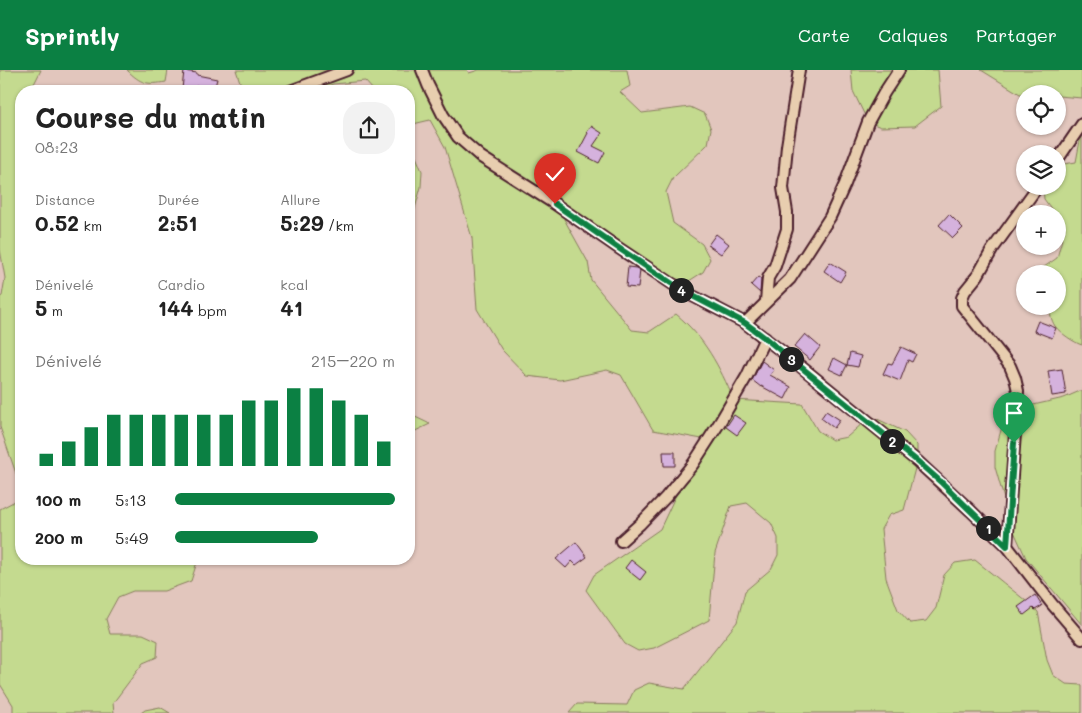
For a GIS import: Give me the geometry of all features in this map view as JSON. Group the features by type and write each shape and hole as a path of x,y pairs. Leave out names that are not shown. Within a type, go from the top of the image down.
{"street":[{"path":"306,85 347,70"},
{"path":"422,70 443,115 458,136 481,157 555,204 683,291 745,323 765,338 942,483 1007,546 1052,604 1082,638"},
{"path":"766,301 768,278 775,266 787,229 787,212 783,188 787,146 799,70"},
{"path":"745,323 790,279 830,217 845,184 868,122 899,70"},
{"path":"1066,147 1082,124"},
{"path":"1007,546 1018,391 1010,366 962,306 962,298 964,291 978,275 992,250 1032,195"},
{"path":"621,541 666,497 693,464 747,376 765,338"}],"green space":[{"path":"0,70 41,70 34,85 15,85 15,470 0,427 0,297 2,296 5,278 0,249"},
{"path":"127,70 168,70 166,82 154,83 140,81"},
{"path":"236,70 467,70 469,73 479,70 627,70 630,86 620,92 642,113 690,107 705,114 711,129 708,144 673,178 666,192 673,223 702,244 710,259 703,272 689,281 672,278 617,247 609,235 570,208 564,219 588,262 591,280 632,330 649,332 676,314 695,333 710,353 734,400 802,404 818,431 832,440 847,437 871,416 905,432 917,445 917,461 904,510 889,515 881,529 886,578 898,610 910,623 926,621 936,608 944,575 955,563 975,560 1038,612 1047,660 1053,675 1066,684 1082,685 1082,713 569,713 577,704 627,705 634,690 649,683 684,689 737,622 745,591 771,569 778,555 778,538 771,523 747,503 731,506 715,553 709,620 654,648 638,651 625,644 586,590 594,575 660,529 702,439 653,430 621,375 607,370 560,380 527,376 502,350 477,309 472,238 445,147 430,120 415,124 415,85 369,85 365,81 331,85 241,85"},
{"path":"851,70 938,70 941,106 915,126 881,127 868,122 853,91"},
{"path":"981,70 1082,70 1082,98 1066,97 1066,85 1016,85 1016,92"},
{"path":"1082,130 1082,345 1060,332 1052,319 1051,315 1066,315 1066,265 1047,265 1057,258 1058,255 1066,255 1066,205 1048,205 1044,195 1066,195 1066,164 1076,162"},
{"path":"415,154 422,171 421,187 415,208"},
{"path":"1082,390 1082,625 1026,558 1012,527 995,467 995,451 1004,420 1016,409 1064,398"},
{"path":"415,417 430,424 415,431"},
{"path":"15,501 15,565 196,565 191,581 164,591 133,591 118,597 106,619 110,634 143,634 158,641 157,657 143,663 113,703 114,713 13,713 13,705 0,684 0,509"},
{"path":"160,707 170,713 141,713 145,710"}],"building":[{"path":"184,71 217,79 215,85 182,85"},
{"path":"591,126 602,133 593,146 605,152 599,163 578,152"},
{"path":"949,214 963,228 953,238 939,225"},
{"path":"716,234 729,244 721,254 708,245"},
{"path":"830,262 846,272 840,282 824,271"},
{"path":"628,267 640,270 638,288 626,287"},
{"path":"758,277 761,279 760,293 751,285"},
{"path":"1038,321 1056,328 1052,338 1034,331"},
{"path":"805,334 820,347 810,360 794,347"},
{"path":"901,347 916,354 912,362 908,360 900,381 883,374 888,363 892,364"},
{"path":"850,353 861,356 858,367 847,365"},
{"path":"834,358 847,365 842,375 829,369"},
{"path":"762,361 774,370 770,375 791,387 785,399 761,387 752,380"},
{"path":"1062,369 1066,394 1052,396 1048,371"},
{"path":"826,411 840,420 834,428 821,418"},
{"path":"734,415 746,423 737,435 726,427"},
{"path":"663,452 675,452 675,466 664,466"},
{"path":"576,542 587,557 576,565 572,561 566,568 556,559"},
{"path":"631,560 646,572 640,580 625,568"},
{"path":"1035,595 1042,606 1035,610 1033,608 1024,615 1018,607"}],"route":[{"path":"555,204 683,291 745,323 765,338 917,461 1007,546 1014,443"}]}
